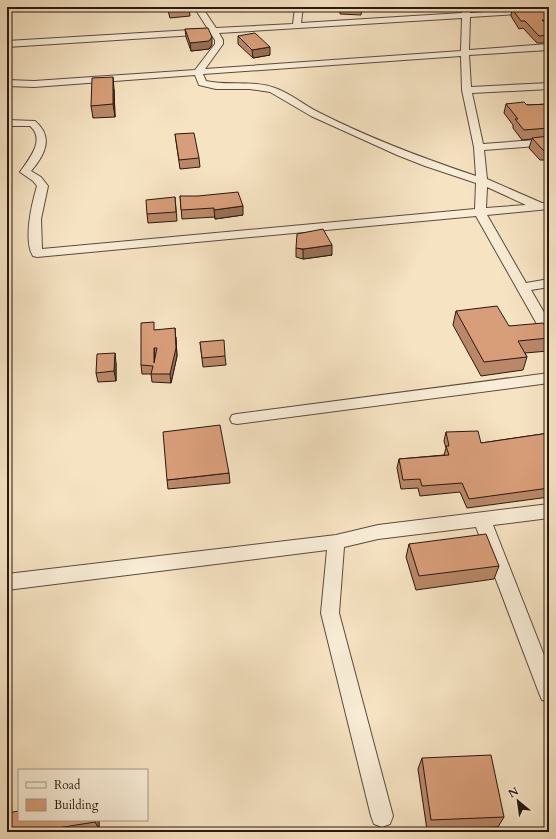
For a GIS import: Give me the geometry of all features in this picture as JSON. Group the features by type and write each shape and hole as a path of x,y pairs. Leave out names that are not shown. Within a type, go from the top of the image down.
{"street":[{"path":"198,7 219,40 219,44 198,72"},
{"path":"296,25 299,7"},
{"path":"7,44 214,31 466,11 549,10"},
{"path":"466,11 465,53 467,90 479,147 482,181 480,212 549,333"},
{"path":"7,83 34,84 549,47"},
{"path":"198,72 202,83 206,85 250,86 273,90 314,114 394,150 429,164 482,181 544,206"},
{"path":"467,90 549,86"},
{"path":"7,123 32,123 38,128 42,139 36,159 26,172 37,179 43,186 36,209 33,236 37,253 544,206"},
{"path":"479,147 549,142"},
{"path":"522,287 549,283"},
{"path":"237,419 549,378"},
{"path":"7,582 336,542 378,532 549,511"},
{"path":"482,519 549,693"},
{"path":"336,542 330,613 382,816"}],"building":[{"path":"168,7 189,7 190,9 169,11"},
{"path":"549,7 549,20 542,20 549,27 549,35 539,36 525,21 521,21 512,9"},
{"path":"208,28 212,37 209,41 190,43 185,29"},
{"path":"255,33 270,47 252,50 238,36"},
{"path":"113,77 113,104 91,106 92,78"},
{"path":"524,102 527,105 549,104 549,128 524,130 515,119 518,119 506,104"},
{"path":"194,133 199,158 179,160 175,134"},
{"path":"549,136 549,150 543,150 532,138"},
{"path":"238,192 243,206 214,210 214,208 181,210 180,196 198,196"},
{"path":"175,197 176,212 147,214 146,200"},
{"path":"323,229 332,245 303,249 296,248 297,234"},
{"path":"497,306 509,326 543,323 549,333 549,338 518,341 527,357 484,362 456,311"},
{"path":"154,322 154,330 175,328 176,348 170,374 151,374 153,366 141,365 141,323","holes":["154,348 157,348 154,363"]},
{"path":"224,340 225,356 202,358 200,342"},
{"path":"115,353 114,371 96,373 97,354"},
{"path":"220,425 229,473 167,480 163,432"},
{"path":"478,431 481,443 549,433 549,488 469,499 462,483 422,486 420,479 403,480 399,459 449,455 446,446 449,446 446,432"},
{"path":"486,534 499,566 419,576 409,544"},
{"path":"491,755 504,817 431,820 422,758"},
{"path":"18,811 18,821 95,822 33,832 7,832 7,813"}]}
